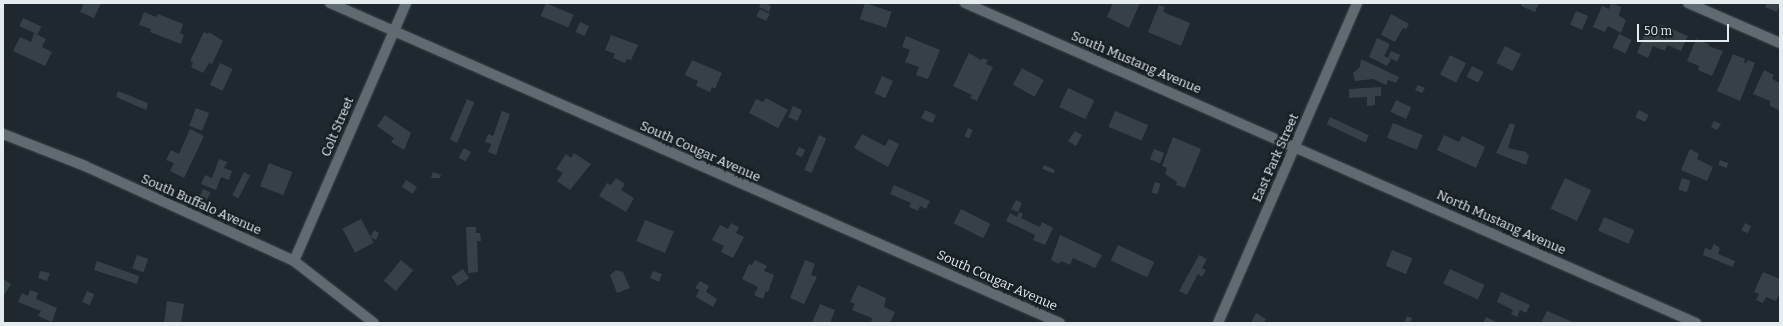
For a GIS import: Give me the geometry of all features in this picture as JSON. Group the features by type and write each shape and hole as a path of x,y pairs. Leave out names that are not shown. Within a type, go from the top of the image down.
{"street":[{"name":"South Cougar Avenue","path":"330,3 393,32 1060,323"},
{"name":"Colt Street","path":"294,261 406,3"},
{"name":"South Mustang Avenue","path":"965,3 1296,146"},
{"name":"East Park Street","path":"1218,323 1357,3"},
{"path":"1688,3 1780,43"},
{"name":"South Buffalo Avenue","path":"3,134 85,166 294,261 374,323"},
{"name":"North Mustang Avenue","path":"1296,146 1696,323"}],"building":[{"path":"84,3 101,3 94,18 80,12"},
{"path":"546,3 574,15 568,28 541,16"},
{"path":"761,3 767,3 771,7 769,12 759,7"},
{"path":"865,3 892,12 886,28 860,19"},
{"path":"1113,3 1140,3 1129,28 1107,17"},
{"path":"1522,3 1539,3 1535,12 1521,6"},
{"path":"1611,3 1621,7 1619,16 1626,20 1621,33 1608,26 1605,32 1593,27 1602,6 1609,9"},
{"path":"1767,3 1780,3 1777,12 1765,7"},
{"path":"1159,5 1165,7 1163,11 1168,14 1190,23 1181,46 1148,32"},
{"path":"760,9 770,14 766,21 756,16"},
{"path":"1576,11 1588,16 1582,30 1570,25"},
{"path":"144,12 156,17 158,14 183,24 180,33 184,35 181,44 150,32 151,29 139,25"},
{"path":"1391,14 1409,24 1406,29 1403,28 1395,42 1381,35"},
{"path":"23,18 41,26 38,34 19,26"},
{"path":"580,22 589,26 585,36 576,32"},
{"path":"1660,24 1688,36 1681,51 1667,45 1665,51 1653,46 1648,58 1637,53 1645,33 1655,38"},
{"path":"204,32 208,34 209,32 223,41 212,64 209,63 203,73 191,67 193,62 190,61"},
{"path":"34,33 46,39 42,47 52,52 45,66 13,51 20,37 31,42"},
{"path":"1619,34 1632,40 1625,54 1613,48"},
{"path":"611,35 638,45 631,60 627,59 625,63 613,58 615,54 605,50"},
{"path":"906,36 940,50 928,79 916,75 919,67 905,62 910,50 902,47"},
{"path":"1377,38 1390,44 1384,56 1391,59 1387,66 1369,57"},
{"path":"1696,39 1709,44 1708,46 1723,51 1712,76 1698,70 1699,66 1687,61"},
{"path":"1505,46 1521,54 1512,71 1496,63"},
{"path":"1391,51 1400,55 1397,61 1388,57"},
{"path":"969,53 981,60 983,58 988,60 986,64 993,67 977,101 970,98 972,95 953,86"},
{"path":"1733,54 1745,59 1744,62 1746,63 1748,60 1755,63 1740,101 1717,91"},
{"path":"1450,55 1466,63 1456,83 1440,75"},
{"path":"1361,59 1399,77 1396,83 1388,80 1386,85 1373,79 1355,81 1353,73 1360,67"},
{"path":"692,60 722,73 715,89 712,87 710,92 696,86 698,81 685,75"},
{"path":"220,63 233,69 223,91 210,85"},
{"path":"1472,66 1484,72 1478,83 1467,77"},
{"path":"1022,68 1044,80 1035,97 1013,85"},
{"path":"1764,70 1774,75 1772,79 1780,83 1779,110 1770,106 1770,101 1753,94"},
{"path":"882,76 893,81 885,98 874,93"},
{"path":"1418,85 1425,88 1422,93 1415,90"},
{"path":"1381,87 1381,96 1375,96 1375,105 1367,106 1367,97 1349,98 1349,89"},
{"path":"1068,88 1094,100 1085,119 1059,107"},
{"path":"118,91 148,103 146,110 116,97"},
{"path":"766,98 788,110 778,128 749,113 756,99 763,102"},
{"path":"467,99 474,102 457,143 450,140"},
{"path":"1396,100 1411,107 1406,119 1391,112"},
{"path":"793,106 802,110 797,121 788,117"},
{"path":"196,108 209,113 202,131 189,126"},
{"path":"925,110 936,115 932,123 921,118"},
{"path":"1639,110 1649,115 1645,122 1635,117"},
{"path":"502,111 510,114 496,155 488,152 491,144 485,142 488,134 493,136"},
{"path":"1115,111 1148,125 1141,141 1108,127"},
{"path":"385,115 411,133 404,150 391,142 394,138 377,126"},
{"path":"1330,117 1369,135 1366,142 1327,124"},
{"path":"1714,121 1721,124 1717,130 1711,127"},
{"path":"1393,123 1423,135 1417,150 1387,138"},
{"path":"1510,123 1515,125 1508,148 1526,152 1529,156 1526,165 1496,153"},
{"path":"968,128 973,130 969,138 965,136"},
{"path":"190,129 204,136 184,178 170,171 174,163 166,160 171,150 179,154"},
{"path":"1075,131 1082,135 1076,146 1068,141"},
{"path":"862,134 885,146 889,139 899,144 888,167 854,148"},
{"path":"819,135 826,138 812,173 804,170"},
{"path":"1444,135 1459,142 1462,136 1485,147 1476,168 1437,150"},
{"path":"1173,137 1201,149 1185,188 1176,185 1177,182 1165,174 1167,168 1162,166"},
{"path":"799,147 805,150 802,157 795,154"},
{"path":"464,148 471,152 465,162 458,158"},
{"path":"1154,149 1164,153 1160,163 1150,159"},
{"path":"1690,149 1699,154 1697,159 1713,167 1707,181 1681,170"},
{"path":"574,153 591,164 570,190 557,181 563,173 556,169 566,154 571,158"},
{"path":"219,159 227,162 224,168 232,171 229,180 221,177 216,190 201,184 205,175 212,178"},
{"path":"1720,160 1728,163 1727,168 1718,165"},
{"path":"269,163 292,172 283,195 260,186"},
{"path":"1044,165 1055,170 1053,174 1042,169"},
{"path":"244,172 250,175 238,198 232,195"},
{"path":"433,172 441,175 440,178 431,178"},
{"path":"616,178 625,184 621,190 634,198 626,212 599,196 607,183 611,185"},
{"path":"1565,178 1591,190 1577,221 1551,209"},
{"path":"1682,178 1691,181 1687,192 1678,189"},
{"path":"406,180 417,187 413,194 402,187"},
{"path":"1155,182 1161,184 1157,194 1152,192"},
{"path":"894,185 930,201 926,209 920,206 918,211 909,207 911,203 890,194"},
{"path":"203,189 210,192 206,201 199,198"},
{"path":"1016,200 1022,203 1018,212 1011,209"},
{"path":"961,209 990,224 983,238 954,223"},
{"path":"1019,212 1023,214 1021,218 1040,227 1042,222 1053,228 1045,245 1033,240 1035,235 1006,221 1010,213 1017,217"},
{"path":"1604,217 1634,230 1629,244 1598,231"},
{"path":"361,219 374,243 355,253 342,229"},
{"path":"645,220 674,232 665,253 636,241"},
{"path":"731,223 739,227 736,233 744,237 733,258 721,252 724,246 712,240 720,225 728,229"},
{"path":"1745,223 1751,226 1748,233 1741,230"},
{"path":"466,227 476,227 476,233 480,233 481,241 477,241 478,272 468,273"},
{"path":"374,230 379,233 376,240 370,237"},
{"path":"1060,235 1102,255 1095,268 1073,258 1070,265 1061,261 1059,264 1051,260"},
{"path":"1714,244 1720,248 1718,254 1735,261 1733,267 1703,255 1705,248 1711,250"},
{"path":"1118,245 1154,262 1147,277 1111,260"},
{"path":"1392,250 1412,258 1406,274 1386,266"},
{"path":"137,255 148,259 143,272 132,268"},
{"path":"1199,255 1207,259 1202,268 1206,270 1202,277 1198,274 1187,295 1179,291"},
{"path":"401,260 413,270 396,291 384,281"},
{"path":"755,260 767,266 764,271 774,275 768,292 766,291 763,299 754,295 758,287 742,279 749,264 752,265"},
{"path":"805,260 815,264 811,275 817,277 804,304 790,298"},
{"path":"97,261 139,276 137,284 94,270"},
{"path":"463,269 469,278 458,286 451,277"},
{"path":"1450,269 1484,285 1478,300 1443,284"},
{"path":"616,270 623,272 630,288 617,293 610,275"},
{"path":"40,271 50,273 47,281 38,278"},
{"path":"653,271 662,274 659,282 650,278"},
{"path":"1763,272 1780,279 1780,292 1776,301 1766,297 1763,303 1756,300 1759,294 1754,292"},
{"path":"3,279 11,284 3,297"},
{"path":"700,281 709,286 706,292 717,299 713,307 696,297 699,290 695,288"},
{"path":"858,285 886,298 884,307 895,312 890,323 871,323 872,318 852,310 855,304 850,302"},
{"path":"30,290 38,293 36,299 57,308 52,322 38,316 41,311 18,302 22,293 28,296"},
{"path":"87,291 94,294 90,305 82,302"},
{"path":"1501,292 1530,305 1526,313 1520,310 1517,317 1511,314 1513,310 1497,302"},
{"path":"167,301 184,304 181,323 164,323"},
{"path":"820,304 835,310 830,323 812,323"},
{"path":"1547,311 1575,323 1541,323"},
{"path":"1256,313 1266,319 1264,323 1251,323"},
{"path":"1407,316 1412,318 1410,323 1404,323"},
{"path":"1486,317 1499,323 1483,323"}]}
